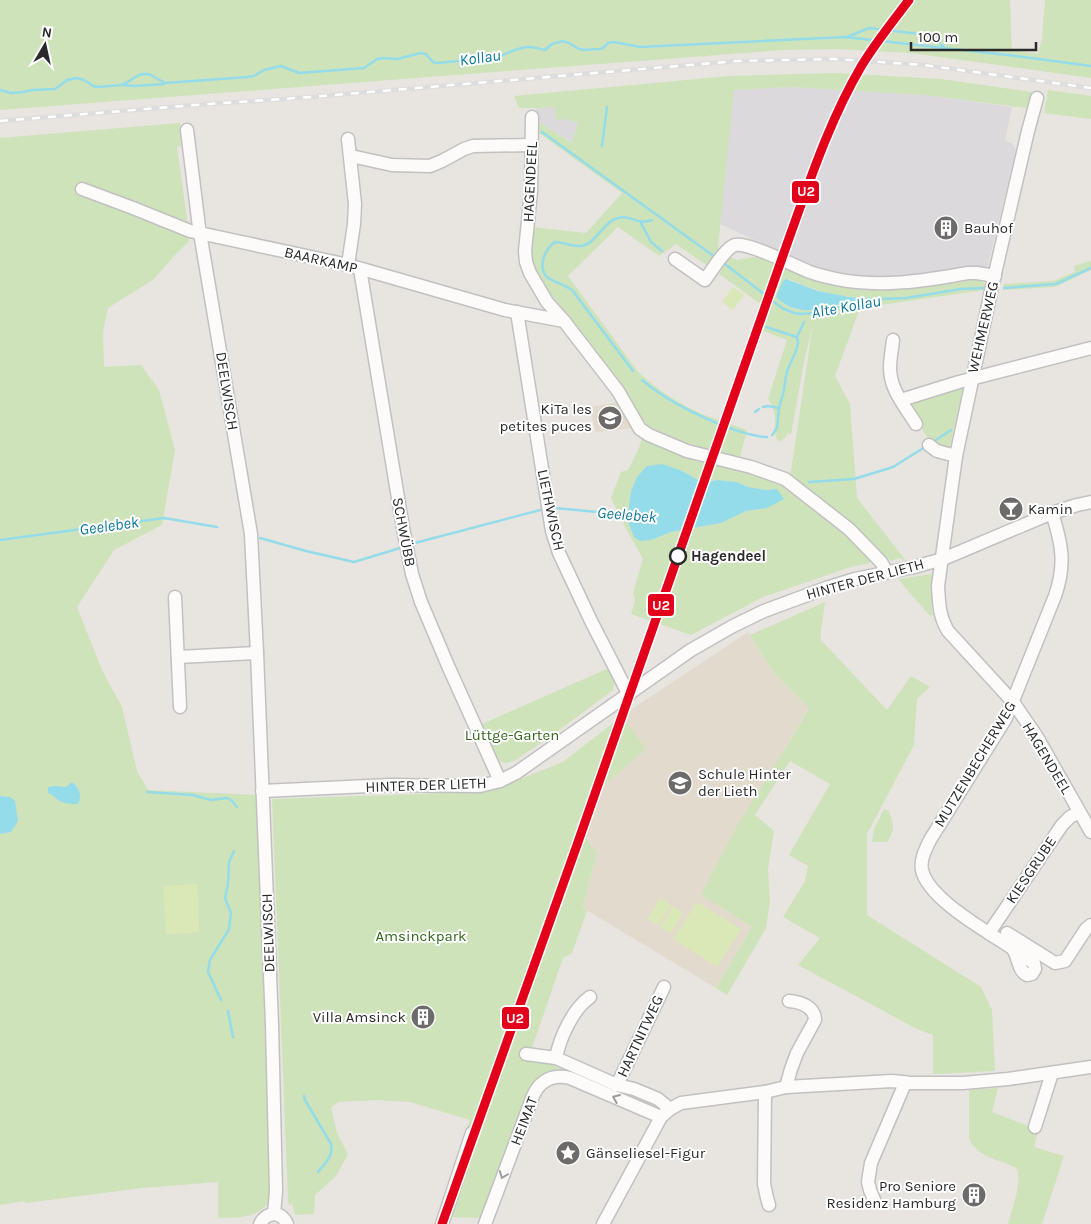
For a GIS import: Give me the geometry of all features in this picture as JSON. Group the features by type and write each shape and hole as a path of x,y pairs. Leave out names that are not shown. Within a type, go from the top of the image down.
{"street":[{"name":"WEHMERWEG","path":"942,559 956,456 995,276 1037,98"},
{"name":"HAGENDEEL","path":"532,117 531,191 525,251 526,262 530,273 547,302 618,391 640,429 649,435 686,451 751,467 785,479 849,530 881,562 886,572"},
{"name":"DEELWISCH","path":"187,130 200,234 250,534 257,653 272,1024 276,1190 274,1214"},
{"name":"SCHWÜBB","path":"348,139 355,204 354,267 412,574 421,602 445,660 500,781"},
{"path":"351,156 392,165 430,166 473,146 532,145"},
{"name":"BAARKAMP","path":"82,189 200,234 354,267 505,310 564,321"},
{"path":"676,259 705,280 725,252 735,245 749,247 812,272 836,279 865,283 894,284 977,273 995,276"},
{"name":"LIETHWISCH","path":"517,312 552,531 558,553 629,695"},
{"path":"893,340 890,368 893,385 898,397 916,424"},
{"path":"901,400 972,379 1091,348"},
{"path":"929,444 936,451 956,456"},
{"name":"HINTER DER LIETH","path":"262,791 420,784 470,786 500,781 516,773 704,642 764,610 818,590 942,559 1052,513 1091,502"},
{"name":"MUTZENBECHERWEG","path":"1012,948 964,916 937,893 925,878 922,865 923,856 930,840 1006,718 1055,596 1062,556 1061,545 1052,513"},
{"name":"HAGENDEEL","path":"942,559 938,586 940,614 943,623 948,631 1013,702 1037,737 1091,832"},
{"path":"175,597 180,707"},
{"path":"178,657 257,653"},
{"name":"KIESGRUBE","path":"989,933 1062,825 1079,812"},
{"path":"1006,933 1055,963 1065,961 1086,929 1091,925"},
{"name":"HARTNITWEG","path":"617,1085 664,987"},
{"path":"556,1058 562,1038 579,1006 590,997"},
{"path":"786,1086 790,1069 797,1053 815,1020 812,1009 801,1003 789,1001"},
{"path":"526,1054 556,1058 617,1085 634,1089 658,1099 665,1113"},
{"path":"603,1224 665,1113 681,1103 765,1092 786,1086 892,1081 962,1083 1008,1079 1091,1067"},
{"path":"1035,1127 1052,1072"},
{"name":"HEIMAT","path":"485,1224 535,1090 544,1081 562,1076 570,1078 665,1113"},
{"path":"875,1202 868,1182 871,1162 903,1082"},
{"path":"765,1092 764,1184 769,1205"},
{"path":"442,1224 472,1133"},
{"path":"260,1224 266,1216 274,1214 286,1220 287,1224"}],"shaded area":[{"path":"791,87 925,95 1012,107 1005,141 1012,143 1016,150 987,269 894,277 865,276 837,272 814,266 720,224 733,90"},
{"path":"556,106 567,119 578,123 573,143 536,120 536,108"},
{"name":"KiTa les petites puces","path":"619,402 632,428 596,432 590,407"},
{"name":"Schule Hinter der Lieth","path":"748,632 773,672 809,707 701,895 752,927 716,988 583,908 597,853 576,825 621,731 626,713"}],"green space":[{"path":"0,0 1010,0 1012,50 1038,54 1042,40 1045,0 1091,0 1091,78 911,53 836,49 782,50 0,110"},
{"path":"834,73 941,79 1032,92 1026,108 925,95 791,87 734,90 718,248 720,250 713,260 711,259 706,265 676,244 659,256 618,227 568,276 636,369 651,383 669,396 698,412 747,430 740,457 722,454 678,440 648,426 619,380 541,281 534,270 530,250 533,227 586,233 622,193 539,133 536,120 572,143 578,123 567,119 556,120 555,107 519,108 514,96 729,76"},
{"path":"1048,90 1091,96 1091,119 1044,113"},
{"path":"180,123 181,146 177,147 189,241 154,279 108,308 103,332 104,367 141,365 159,390 175,450 162,525 114,550 77,607 102,670 122,707 137,771 148,790 258,795 266,1008 270,1200 259,1211 247,1216 218,1218 218,1182 142,1188 0,1205 0,834 11,832 10,797 0,796 0,138","holes":["197,884 199,932 166,934"]},
{"path":"729,256 737,260 760,257 810,279 857,289 895,290 973,280 985,284 984,290 860,308 835,376 850,404 857,498 907,562 899,558 891,561 790,478 813,324 791,434 787,433 786,437 779,442 775,433 774,413 768,399 787,340 761,330 769,310 719,274","holes":["789,279 816,290 844,296 864,297 866,300 823,309 797,309 784,304 776,297"]},
{"path":"1091,261 1091,270 1055,287 1003,290 1004,284 1053,281 1075,272 1074,266"},
{"path":"733,287 744,295 733,310 722,302"},
{"path":"961,386 963,388 949,450 930,442 910,409 911,403"},
{"path":"642,438 693,457 693,461 745,467 783,483 872,559 869,563 848,568 763,597 691,635 631,614 635,601 633,593 643,559 611,498 621,472 628,470","holes":["680,470 704,483 717,480 737,482 748,487 765,490 777,489 767,508 746,511 721,523 671,532 651,540 627,515 631,491 637,477"]},
{"path":"933,574 933,615 930,616 898,579"},
{"path":"825,602 820,639 887,710 911,676 930,687 917,699 914,745 867,834 867,915 981,987 992,1010 995,1071 933,1074 933,1035 917,1029 798,965 820,938 783,917 805,881 808,866 789,855 830,784 790,761 755,815 774,831 768,869 770,901 766,928 727,995 716,988 752,927 701,895 738,824 809,708 773,672 750,635"},
{"name":"Lüttge-Garten","path":"609,668 615,680 613,690 514,761 505,763 497,760 482,724"},
{"name":"Amsinckpark","path":"626,713 624,719 646,749 607,783 593,790 576,825 597,853 583,907 587,911 572,953 563,958 532,1048 532,1058 550,1061 653,1102 650,1108 566,1071 555,1071 542,1075 531,1086 483,1218 450,1217 476,1138 479,1135 475,1128 467,1127 470,1120 410,1102 377,1100 338,1102 331,1108 337,1133 348,1154 336,1176 315,1195 314,1214 295,1215 292,1203 289,1206 288,1200 272,799 421,794 502,786 563,762"},
{"path":"884,809 889,811 891,816 893,827 891,834 887,842 872,842 874,829"},
{"path":"197,884 199,932 166,934 163,886"},
{"path":"660,898 671,905 658,925 647,919"},
{"path":"697,902 741,929 717,967 673,939"},
{"path":"673,906 683,913 671,933 660,927"},
{"path":"998,1088 992,1112 1031,1127 1037,1134 1034,1147 1064,1156 1042,1224 1008,1224 1017,1189 1017,1169 984,1155 978,1151 969,1138 969,1090"}],"water":[{"path":"786,279 818,291 866,299 811,310 796,309 788,306 776,297 783,281"},
{"path":"662,464 680,470 704,483 717,480 737,482 748,487 765,490 777,489 784,499 767,508 746,511 721,523 671,532 651,540 640,541 634,537 627,519 631,491 637,477 647,466"},
{"path":"72,782 80,792 78,804 62,802 48,793 48,787 66,787"},
{"path":"0,796 10,797 15,801 18,821 11,832 0,834"}],"waterway":[{"path":"847,37 869,28 928,35 943,46"},
{"name":"Kollau","path":"0,90 11,93 55,89 67,80 77,78 98,87 121,85 143,74 149,74 165,83 248,77 264,70 281,66 299,73 364,68 377,59 397,59 421,53 426,54 436,63 494,58 524,47 545,50 552,44 563,41 583,50 603,48 608,43 614,42 640,47 845,37 1091,66"},
{"path":"122,85 164,84"},
{"path":"602,146 607,107"},
{"name":"Alte Kollau","path":"542,132 715,257"},
{"path":"633,371 572,290 547,277 542,263 548,249 555,242 581,246 591,241 608,223 618,218 627,217 642,222 652,220"},
{"path":"641,223 651,242 662,251"},
{"name":"Alte Kollau","path":"725,264 782,308 801,314 880,299 906,298 961,289 983,288"},
{"name":"Alte Kollau","path":"1004,288 1056,284 1091,268"},
{"name":"Alte Kollau","path":"867,299 875,299"},
{"path":"772,435 777,428 787,371 796,351 797,337 804,322"},
{"path":"766,327 797,337"},
{"path":"642,380 673,402 706,419 743,433 767,437"},
{"path":"763,407 779,408"},
{"path":"755,412 759,409"},
{"name":"Geelebek","path":"933,442 951,430"},
{"name":"Geelebek","path":"809,482 854,479 893,467 925,447"},
{"name":"Geelebek","path":"555,508 629,515"},
{"name":"Geelebek","path":"411,544 544,509"},
{"name":"Geelebek","path":"0,540 164,518 217,527"},
{"name":"Geelebek","path":"260,538 354,562 400,548"},
{"path":"147,792 193,795 211,800 227,798 237,807"},
{"name":"Geelebek","path":"221,1000 208,972 210,960 229,929 231,913 225,898 229,862 234,851"},
{"path":"228,1011 233,1037"},
{"path":"304,1096 332,1148 330,1156 318,1172"}],"railway":[{"path":"0,121 737,61 835,59 924,65 1091,88"}],"transit line":[{"name":"U2","path":"442,1224 812,175 850,86 879,40 909,0"}],"place":[{"name":"Bauhof","path":"946,228"},
{"name":"KiTa les petites puces","path":"610,418"},
{"name":"Kamin","path":"1011,509"},
{"name":"Hagendeel","path":"678,556"},
{"name":"Schule Hinter der Lieth","path":"680,783"},
{"name":"Villa Amsinck","path":"423,1017"},
{"name":"Gänseliesel-Figur","path":"568,1153"},
{"name":"Pro Seniore Residenz Hamburg","path":"974,1195"}]}
